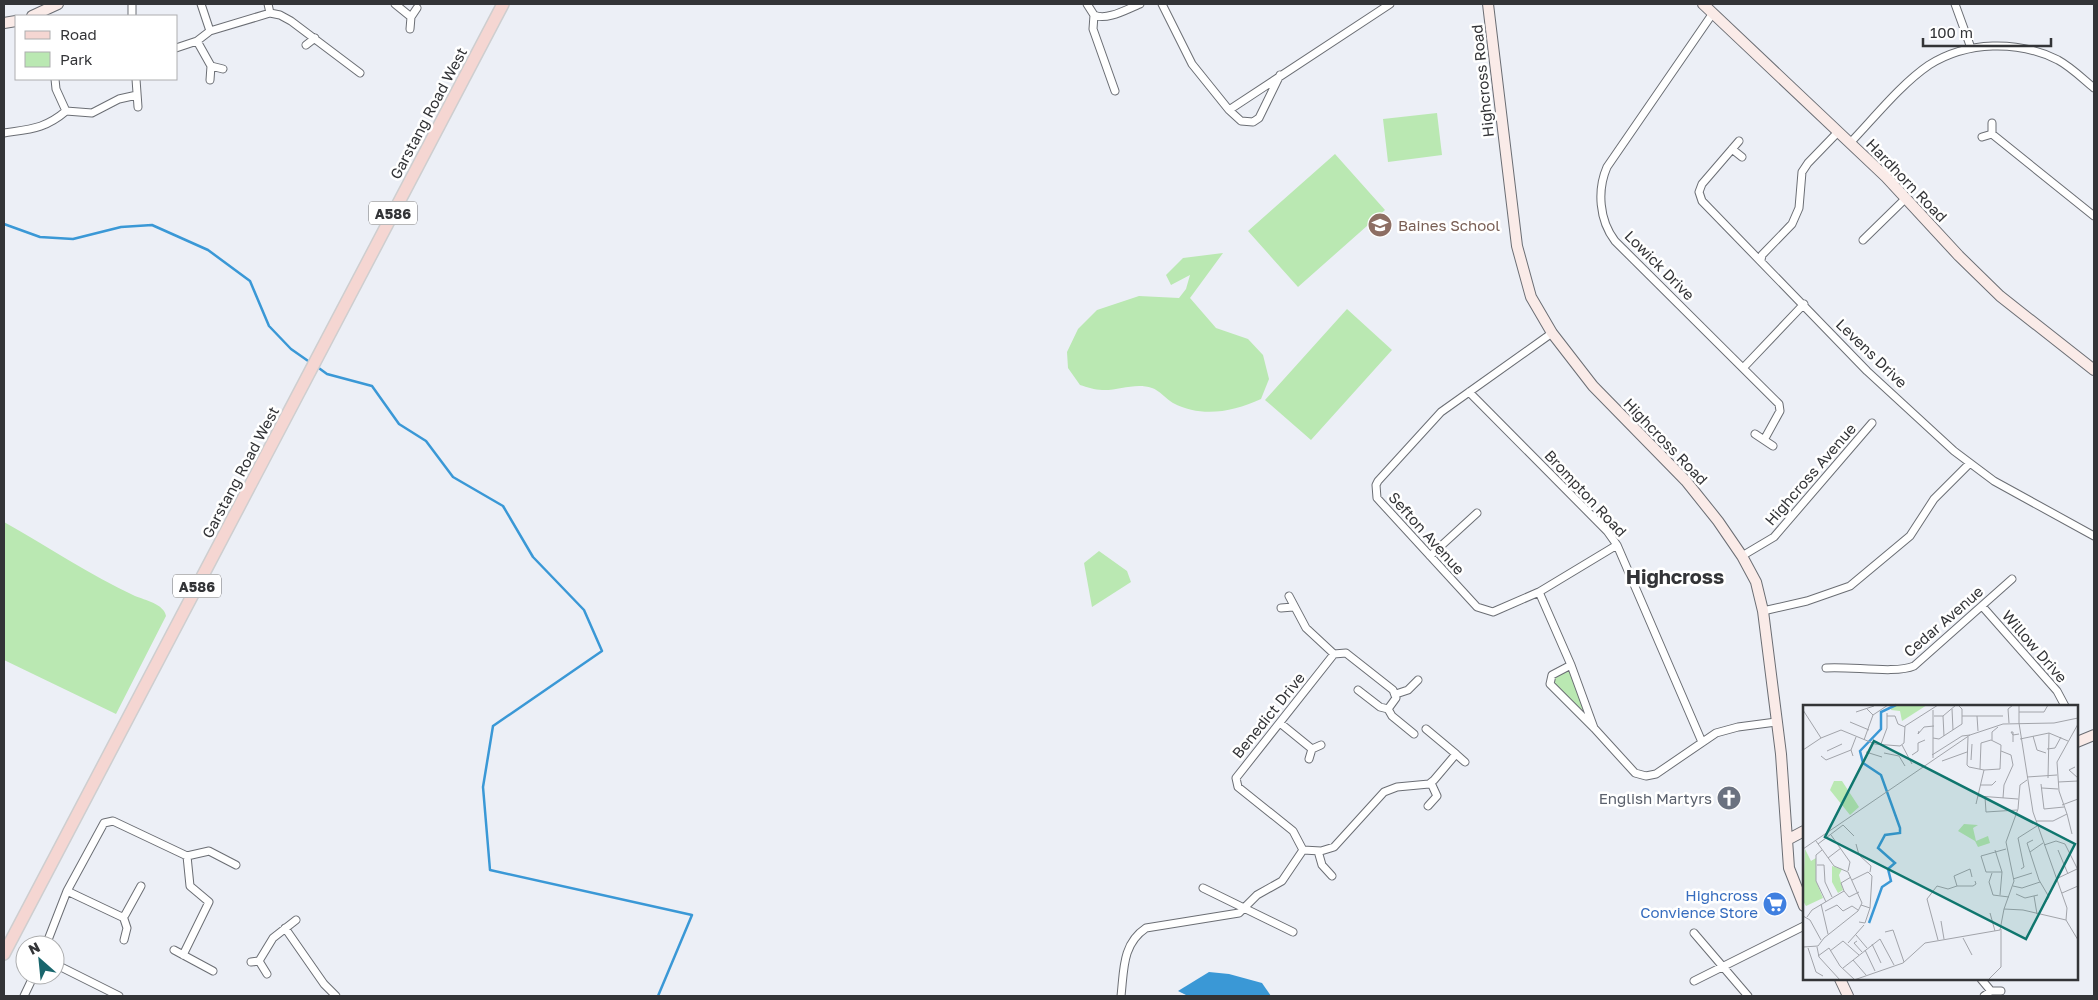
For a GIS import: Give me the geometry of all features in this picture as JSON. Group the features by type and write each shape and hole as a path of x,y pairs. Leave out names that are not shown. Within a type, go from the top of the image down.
{"main road":[{"name":"Garstang Road West","path":"4,954 503,4"}],"street":[{"path":"34,15 58,4"},
{"path":"201,4 210,31"},
{"path":"268,4 270,13"},
{"path":"395,4 411,17"},
{"path":"1087,4 1094,16 1093,29 1115,91"},
{"path":"1094,16 1112,14 1140,4"},
{"path":"1162,4 1192,64 1241,122 1253,122 1259,118 1280,75"},
{"path":"1229,110 1390,4"},
{"name":"Highcross Road","path":"1488,4 1517,246 1531,297 1552,333 1593,386 1686,481 1742,556 1756,582 1762,611 1776,722 1786,806 1791,876 1803,904"},
{"name":"Hardhorn Road","path":"1703,4 1850,142 2000,296 2094,370"},
{"path":"1955,4 1971,48"},
{"path":"410,29 411,17 417,8"},
{"path":"178,47 198,41 210,31 270,13 291,21 360,73"},
{"name":"Lowick Drive","path":"1713,14 1607,167 1600,192 1606,226 1615,240 1779,404 1780,411 1764,440"},
{"path":"306,45 315,38"},
{"path":"198,41 211,66 210,80"},
{"path":"1850,142 1922,71 1938,60 1971,48 2008,46 2039,52 2067,66 2094,88"},
{"path":"211,66 223,68"},
{"path":"55,80 56,89 66,111"},
{"path":"136,80 138,107"},
{"path":"4,133 52,123 66,111 92,113 119,99 137,96"},
{"path":"1992,123 1992,134"},
{"path":"1761,260 1762,255 1792,224 1798,213 1802,172 1808,163 1838,132"},
{"path":"1982,136 1992,134"},
{"path":"1992,134 2094,216"},
{"name":"Levens Drive","path":"1740,141 1702,184 1698,192 1700,197 1867,371 1969,464 2008,489 2094,536"},
{"path":"1732,149 1742,157"},
{"path":"1862,240 1906,198"},
{"path":"1744,367 1804,304"},
{"name":"Sefton Avenue","path":"1552,333 1431,420 1376,485 1377,498 1481,610 1493,612 1539,592 1617,545"},
{"name":"Brompton Road","path":"1470,392 1607,531 1617,545 1702,742"},
{"name":"Highcross Avenue","path":"1742,556 1774,537 1872,423"},
{"path":"1755,434 1773,446"},
{"path":"1762,611 1807,601 1850,586 1910,536 1934,499 1969,464"},
{"path":"1430,556 1477,513"},
{"name":"Cedar Avenue","path":"1826,668 1849,666 1898,670 1910,668 2012,579"},
{"path":"1539,592 1571,665 1594,728"},
{"path":"1289,596 1293,607 1306,628 1334,654 1346,653 1396,694"},
{"name":"Willow Drive","path":"1982,606 2057,691 2064,705"},
{"path":"1281,608 1293,607"},
{"name":"Benedict Drive","path":"1303,850 1295,834 1238,787 1236,782 1237,775 1334,654"},
{"path":"1571,665 1552,674 1550,684 1635,773 1646,776 1656,774 1702,742 1730,729 1776,722"},
{"path":"1396,694 1408,690 1418,680"},
{"path":"1358,690 1380,707 1388,709 1392,716 1414,734"},
{"path":"1388,709 1395,702 1396,694"},
{"path":"1280,723 1312,749"},
{"path":"1426,729 1465,762"},
{"path":"2078,740 2094,735"},
{"path":"1309,759 1312,749 1321,744"},
{"path":"1121,996 1126,951 1136,934 1146,928 1233,915 1244,908 1257,895 1282,880 1303,850 1318,851 1334,848 1384,792 1398,787 1431,782 1456,754"},
{"path":"1428,806 1437,796 1431,782"},
{"path":"50,935 67,891 107,822 113,821 187,856 209,851 236,865"},
{"path":"1787,840 1803,832"},
{"path":"1318,851 1322,866 1332,876"},
{"path":"183,955 209,902 190,886 187,856"},
{"path":"123,916 141,886"},
{"path":"1203,888 1293,932"},
{"path":"67,891 123,916 127,928 124,940"},
{"path":"266,974 255,962 273,938 296,920"},
{"path":"1694,981 1803,926"},
{"path":"285,928 332,995"},
{"path":"1694,932 1748,996"},
{"path":"174,950 213,971"},
{"path":"65,969 119,996"},
{"path":"1840,980 1848,996"},
{"path":"1982,980 1991,991"},
{"path":"1984,996 1991,991 2001,991"}],"green space":[{"path":"1437,113 1442,155 1388,162 1383,119"},
{"path":"1335,154 1385,210 1298,287 1248,231"},
{"path":"1223,253 1190,298 1216,328 1248,339 1263,355 1269,379 1261,399 1228,410 1206,412 1184,408 1173,403 1155,389 1146,386 1102,390 1080,385 1068,368 1067,352 1078,329 1097,310 1139,296 1179,298 1186,289 1190,275 1171,285 1166,275 1183,258"},
{"path":"1347,309 1392,350 1311,440 1265,400"},
{"path":"4,522 102,579 135,596 158,605 165,612 166,616 116,714 4,660"},
{"path":"1099,551 1127,571 1131,582 1092,607 1084,563"},
{"path":"1571,665 1594,728 1550,680"}],"water":[{"path":"1209,972 1229,974 1262,983 1271,996 1188,996 1178,991"}],"waterway":[{"path":"4,224 40,237 73,239 121,227 152,225 208,250 250,281 269,326 291,349 311,363"},
{"path":"316,366 327,374 372,386 399,424 426,441 453,477 503,506 533,557 584,610 602,651 493,726 483,787 490,870 692,915 658,996"}],"place":[{"name":"Baines School","path":"1380,225"},
{"name":"English Martyrs","path":"1729,798"},
{"name":"Highcross Convience Store","path":"1775,904"}],"district":[{"name":"Highcross","path":"1675,576"}]}
